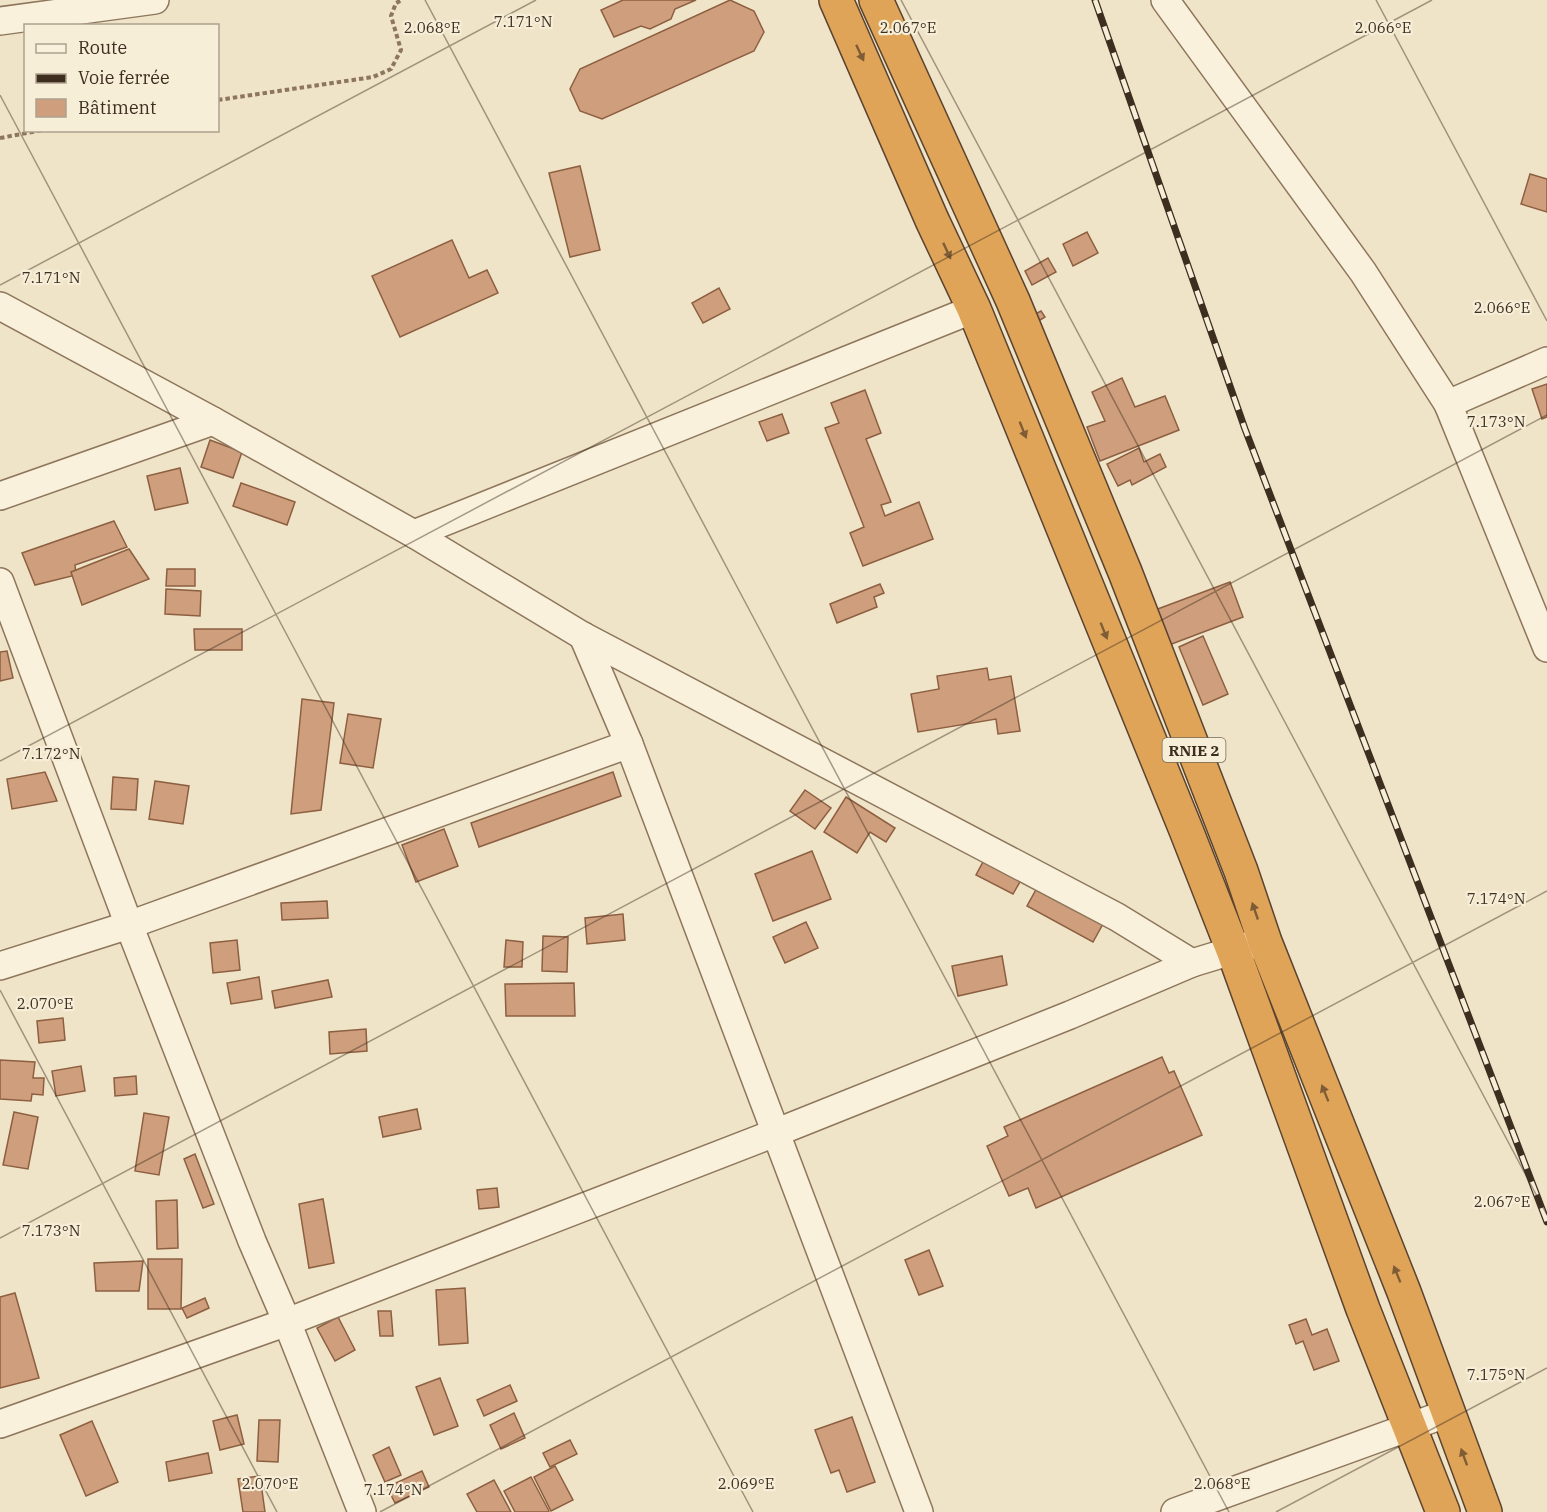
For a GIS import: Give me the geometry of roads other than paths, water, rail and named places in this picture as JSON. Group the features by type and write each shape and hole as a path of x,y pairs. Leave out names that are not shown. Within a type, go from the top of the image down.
{"highway":[{"name":"RNIE 2","path":"836,0 932,220 974,309 1233,950 1363,1309 1443,1512"},
{"name":"RNIE 2","path":"876,0 1013,301 1125,572 1241,871 1265,942 1404,1292 1485,1512"},
{"path":"932,220 968,202"},
{"path":"1087,588 1125,572"}],"street":[{"path":"0,21 155,0"},
{"path":"1165,0 1363,272 1448,404 1547,648"},
{"path":"0,306 213,421 414,534 583,636 1117,917 1192,963"},
{"path":"414,534 974,309"},
{"path":"1448,404 1547,361"},
{"path":"0,496 213,421"},
{"path":"0,582 129,925 252,1241 362,1512"},
{"path":"583,636 628,744 920,1512"},
{"path":"0,966 129,925 628,744"},
{"path":"0,1424 286,1322 775,1133 1059,1020 1192,963 1265,942"},
{"path":"1175,1512 1448,1413"}],"railway":[{"path":"1095,0 1245,429 1547,1222"}]}
